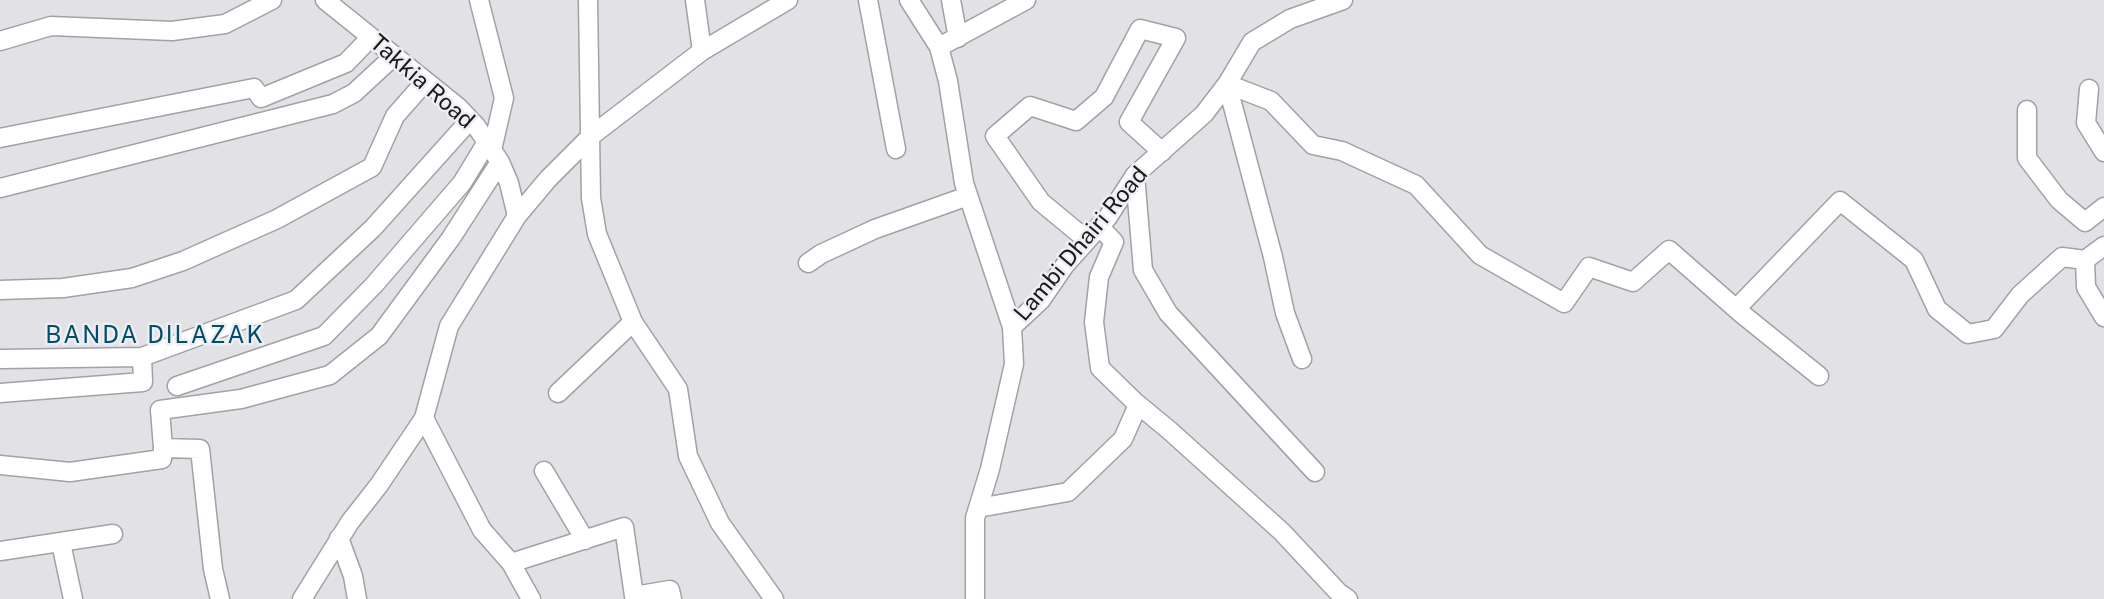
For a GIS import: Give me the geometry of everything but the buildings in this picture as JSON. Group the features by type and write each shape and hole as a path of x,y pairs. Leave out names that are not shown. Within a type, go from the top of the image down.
{"street":[{"path":"0,41 51,26 172,31 225,24 272,0"},
{"name":"Takkia Road","path":"324,0 458,107 470,120 493,151 509,183 517,216"},
{"path":"0,465 70,472 162,459 160,410 241,400 330,375 379,336 451,238 493,151 504,99 479,0"},
{"path":"588,0 590,198 597,234 634,322 678,389 688,456 720,523 774,599"},
{"path":"695,0 702,51"},
{"path":"302,599 339,538 424,418 449,326 517,216 548,179 591,136 702,51 788,0"},
{"path":"868,0 896,149"},
{"path":"909,0 939,47 948,81 955,138 968,196 1012,327"},
{"path":"951,0 958,37"},
{"path":"939,47 1026,0"},
{"name":"Lambi Dhairi Road","path":"975,599 975,518 990,469 1014,364 1012,327 1041,300 1065,265 1108,217 1135,175 1204,114 1227,84 1252,42 1290,19 1334,2"},
{"path":"1162,152 1129,122 1176,38 1140,29 1104,97 1076,121 1030,106 995,136 1041,202 1093,233 1114,242 1099,277 1094,322 1100,368 1282,532 1338,592 1348,599"},
{"path":"0,138 254,88 261,98 346,64 371,37"},
{"path":"0,188 333,104 354,93 394,56"},
{"path":"0,290 63,288 132,278 183,261 277,219 372,167 395,116 425,82"},
{"path":"1227,84 1271,101 1313,145 1342,151 1416,185 1480,255 1564,303 1589,267 1633,282 1669,250 1819,376"},
{"path":"1227,84 1273,257 1285,313 1303,359"},
{"path":"2089,89 2086,123 2104,152"},
{"path":"2027,110 2027,158 2059,200 2085,222 2104,207"},
{"path":"0,359 142,357 296,300 373,228 470,120"},
{"path":"177,386 324,336 374,285 493,151"},
{"path":"1135,175 1143,270 1168,313 1315,472"},
{"path":"808,264 821,254 875,229 968,196"},
{"path":"1736,309 1840,201 1914,260 1937,309 1968,334 1994,329 2020,295 2062,257 2085,260 2104,246"},
{"path":"2085,260 2086,287 2104,317"},
{"path":"558,393 634,322"},
{"path":"0,393 143,382 142,357"},
{"path":"978,508 1068,492 1122,439 1138,405"},
{"path":"424,418 482,530 510,563 531,599"},
{"path":"163,448 200,449 213,569 220,599"},
{"path":"544,471 585,540"},
{"path":"510,563 624,527 634,596 671,594"},
{"path":"0,551 113,534"},
{"path":"339,538 353,576 357,599"},
{"path":"61,543 73,599"}],"district":[{"name":"BANDA DILAZAK","path":"155,336"}]}
